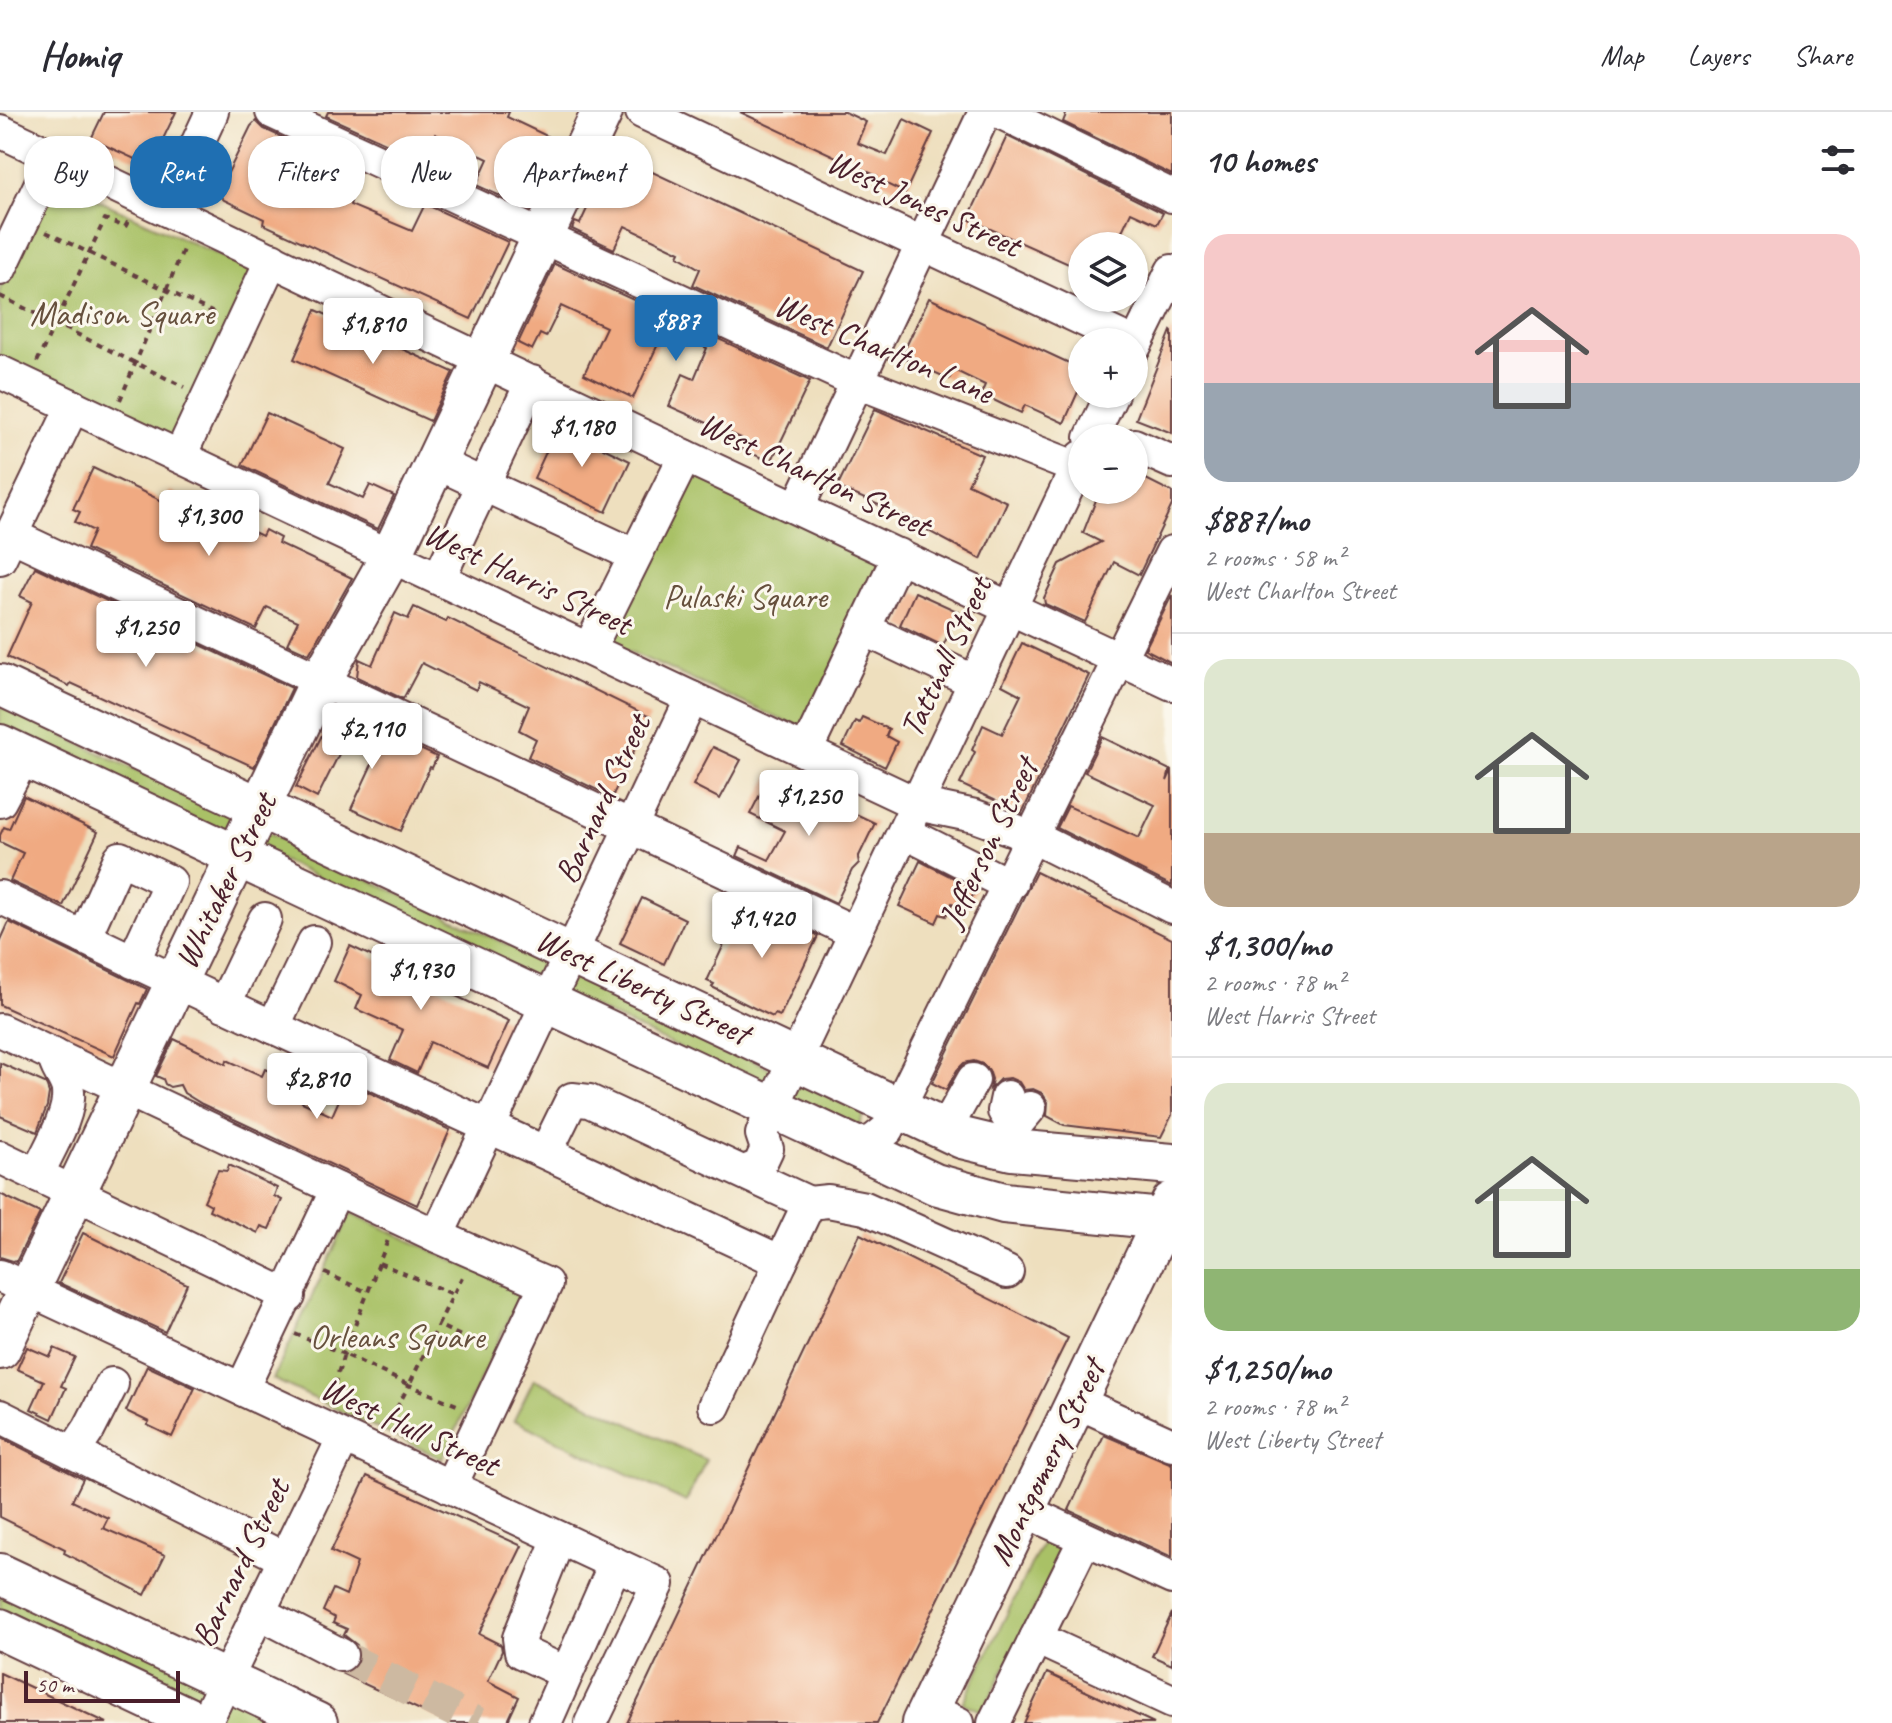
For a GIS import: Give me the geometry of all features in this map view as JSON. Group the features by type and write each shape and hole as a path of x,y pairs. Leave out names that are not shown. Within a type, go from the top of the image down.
{"main road":[{"name":"Whitaker Street","path":"0,1349 14,1283 74,1194 320,682 391,556 602,112"},
{"name":"West Liberty Street","path":"0,685 899,1108 949,1124 962,1138 1004,1108 1172,1164"},
{"name":"West Liberty Street","path":"12,750 549,1002 768,1120 851,1144 935,1184 1004,1203 1170,1214"},
{"name":"Montgomery Street","path":"936,1718 1023,1510 1170,1214"},
{"path":"0,1574 317,1723"},
{"path":"0,1629 199,1723"}],"street":[{"path":"167,209 212,112"},
{"name":"West Charlton Lane","path":"272,112 858,382 1068,439"},
{"name":"West Jones Street","path":"642,112 1100,328"},
{"path":"798,507 985,112"},
{"path":"1000,112 1172,196"},
{"name":"West Charlton Street","path":"0,131 24,142"},
{"name":"West Charlton Street","path":"114,184 1172,684"},
{"path":"4,253 27,208"},
{"path":"180,456 272,259"},
{"path":"1142,328 1172,271"},
{"name":"West Harris Street","path":"0,372 806,751 911,818 975,816 1033,837 1172,907"},
{"path":"439,578 532,382"},
{"path":"73,406 6,546 320,682 856,933"},
{"path":"1148,451 1172,462"},
{"path":"589,649 685,456"},
{"path":"435,462 634,555"},
{"name":"Tattnall Street","path":"744,1172 759,1166 767,1149 768,1120 795,1058 1011,607 1068,495"},
{"name":"Jefferson Street","path":"851,1144 872,1142 888,1129 1172,552"},
{"path":"806,751 899,555"},
{"path":"864,629 975,682"},
{"name":"Barnard Street","path":"437,1236 692,698"},
{"path":"0,801 12,750"},
{"path":"911,818 995,878 1011,883"},
{"path":"84,938 120,858 170,882 133,962"},
{"path":"0,897 176,983 781,1262"},
{"path":"224,1005 265,919"},
{"path":"273,1027 314,942"},
{"path":"0,1030 437,1236 546,1284 450,1487"},
{"path":"37,1175 68,1106 68,1087 55,1065 54,1055"},
{"path":"546,1152 572,1099 589,1101 809,1203 828,1201 865,1208 1007,1272"},
{"path":"949,1124 1004,1108"},
{"path":"0,1157 289,1296"},
{"path":"242,1389 289,1296 337,1189"},
{"path":"714,1406 809,1203"},
{"name":"West Hull Street","path":"14,1283 658,1584 591,1723"},
{"path":"73,1453 112,1384"},
{"path":"1075,1401 1172,1445"},
{"path":"0,1416 283,1558"},
{"name":"Barnard Street","path":"205,1723 344,1437"},
{"path":"1023,1510 1172,1578"},
{"path":"559,1538 518,1646 521,1652 566,1673"},
{"name":"Montgomery Street","path":"994,1723 1085,1539"},
{"path":"545,1723 615,1564"},
{"path":"258,1612 341,1655"},
{"path":"1036,1638 1172,1701"}],"path":[{"path":"36,362 105,219 125,227 132,213"},
{"path":"45,232 231,321"},
{"path":"115,413 187,240"},
{"path":"0,296 185,387"},
{"path":"331,1396 391,1233"},
{"path":"378,1262 455,1295"},
{"path":"320,1271 367,1292"},
{"path":"391,1419 462,1277"},
{"path":"438,1325 493,1351"},
{"path":"293,1333 483,1417"}],"green space":[{"name":"Madison Square","path":"114,207 254,271 175,441 0,360 0,288 38,208"},
{"name":"Pulaski Square","path":"686,463 885,552 804,730 606,641"},
{"path":"0,706 865,1113 856,1131 0,728"},
{"name":"Orleans Square","path":"351,1213 522,1292 442,1459 273,1379"},
{"path":"534,1379 706,1460 686,1502 514,1420"},
{"path":"1044,1539 1064,1549 983,1712 963,1703"},
{"path":"0,1572 316,1723 215,1723 0,1624"}],"building":[{"path":"104,112 176,112 164,136 130,136 130,157 114,150 114,136 92,136"},
{"path":"328,112 509,112 507,117 547,136 494,136 494,193 478,186 488,159 478,154 478,136 381,136 381,141 326,116"},
{"path":"740,112 845,112 866,122 857,143 887,155 904,119 933,133 905,193 876,179 877,176"},
{"path":"1067,112 1172,112 1172,175 1063,122"},
{"path":"256,121 279,136 248,136 248,208 357,208 412,231 423,208 434,208 508,242 471,319 263,224 264,219 232,204 232,165"},
{"path":"1007,136 1163,213 1157,224 1131,212 1122,232 1068,232 1068,264 968,219"},
{"path":"653,172 863,271 827,347 693,285 700,269 678,256 680,252 625,226 614,249 572,229 575,222 580,224 587,208 653,208"},
{"path":"555,264 810,381 771,462 737,447 741,438 669,406 683,374 694,379 707,348 665,329 633,398 584,374 606,327 561,306 546,337 540,334 532,350 518,343"},
{"path":"929,298 1068,363 1068,408 1071,408 1064,423 1025,405 1021,413 981,394 985,385 954,370 949,379 901,357"},
{"path":"316,310 453,372 430,421 294,359"},
{"path":"1171,331 1172,433 1136,419 1140,408 1148,408 1148,389"},
{"path":"875,409 982,455 968,484 1007,502 981,559 932,533 924,528 925,525 837,487"},
{"path":"267,413 345,449 329,483 363,499 370,485 394,496 378,529 242,465"},
{"path":"558,426 630,461 606,512 534,478"},
{"path":"93,468 164,502 169,491 262,536 265,530 280,538 278,543 352,578 309,654 287,644 298,621 267,607 256,629 86,549 94,531 75,522 80,512 73,509"},
{"path":"1148,480 1172,492 1172,505 1139,575 1114,562 1085,622 1045,604 1044,598 1060,564 1101,542 1083,533 1094,504 1148,504"},
{"path":"35,567 292,688 254,767 7,657 32,602 20,596"},
{"path":"915,592 959,612 943,646 900,625"},
{"path":"1172,595 1172,663 1145,649"},
{"path":"414,607 446,622 448,618 650,717 612,797 528,757 536,739 519,730 529,706 479,682 476,690 422,663 403,699 357,677 359,659 372,665 395,613 408,619"},
{"path":"1022,643 1089,675 1022,813 960,784 983,725 1002,734 1021,695 1002,685"},
{"path":"335,709 437,757 401,831 351,809 381,745 351,730 317,798 296,787"},
{"path":"862,717 889,729 886,736 897,742 885,767 843,746 855,721 859,723"},
{"path":"1102,737 1170,770 1167,781 1172,770 1172,886 1057,828 1068,806 1139,838 1155,805 1085,772"},
{"path":"713,747 741,760 720,799 693,785"},
{"path":"772,771 875,823 858,858 859,863 852,870 836,903 737,856 741,847 769,860 785,831 750,814"},
{"path":"24,796 98,832 63,906 10,881 23,853 0,842 0,835 4,827 9,829"},
{"path":"920,861 976,889 966,909 952,903 946,916 940,914 936,923 899,906"},
{"path":"1036,872 1172,939 1172,1115 1161,1137 1064,1125 1047,1116 1048,1102 1042,1093 1033,1089 1024,1090 1019,1082 1010,1078 1000,1079 990,1089 992,1079 989,1070 974,1061 964,1063 957,1070 946,1090 932,1083"},
{"path":"642,898 685,919 664,964 620,943"},
{"path":"744,901 818,936 780,1016 775,1014 773,1017 754,1008 712,987 714,984 707,981"},
{"path":"9,922 147,989 114,1056 0,1005 0,942"},
{"path":"350,946 509,1021 488,1068 430,1042 417,1073 390,1060 403,1030 356,1009 362,995 334,981"},
{"path":"174,1039 226,1064 227,1060 262,1076 265,1069 304,1087 303,1090 307,1092 302,1102 332,1116 347,1082 450,1130 417,1205 202,1104 184,1093 180,1085 170,1087 165,1084 163,1079 156,1076"},
{"path":"0,1063 45,1083 49,1093 47,1106 37,1132 0,1116"},
{"path":"229,1165 277,1188 274,1196 282,1200 269,1229 261,1226 258,1233 209,1210 211,1205 204,1201 218,1170 227,1171"},
{"path":"0,1194 40,1213 16,1262 0,1257"},
{"path":"83,1233 187,1284 165,1332 59,1283"},
{"path":"860,1234 1068,1338 877,1723 627,1723"},
{"path":"27,1347 50,1357 54,1348 75,1357 61,1386 66,1388 52,1419 31,1409 44,1381 17,1369"},
{"path":"147,1366 195,1388 172,1437 126,1411"},
{"path":"1104,1435 1172,1464 1172,1557 1069,1510"},
{"path":"0,1437 83,1479 72,1501 108,1518 103,1528 165,1555 145,1595 64,1553 65,1549 0,1517"},
{"path":"367,1476 522,1546 479,1634 501,1645 502,1651 488,1681 519,1697 507,1723 448,1723 343,1674 358,1663 360,1655 357,1645 344,1635 347,1629 333,1623 335,1618 323,1611 333,1589 346,1595 357,1563 331,1551"},
{"path":"1172,1613 1172,1665 1152,1656"},
{"path":"0,1673 107,1723 0,1723"},
{"path":"1047,1673 1154,1723 1024,1723"}],"tunnel":[{"path":"341,1655 478,1723"}]}
